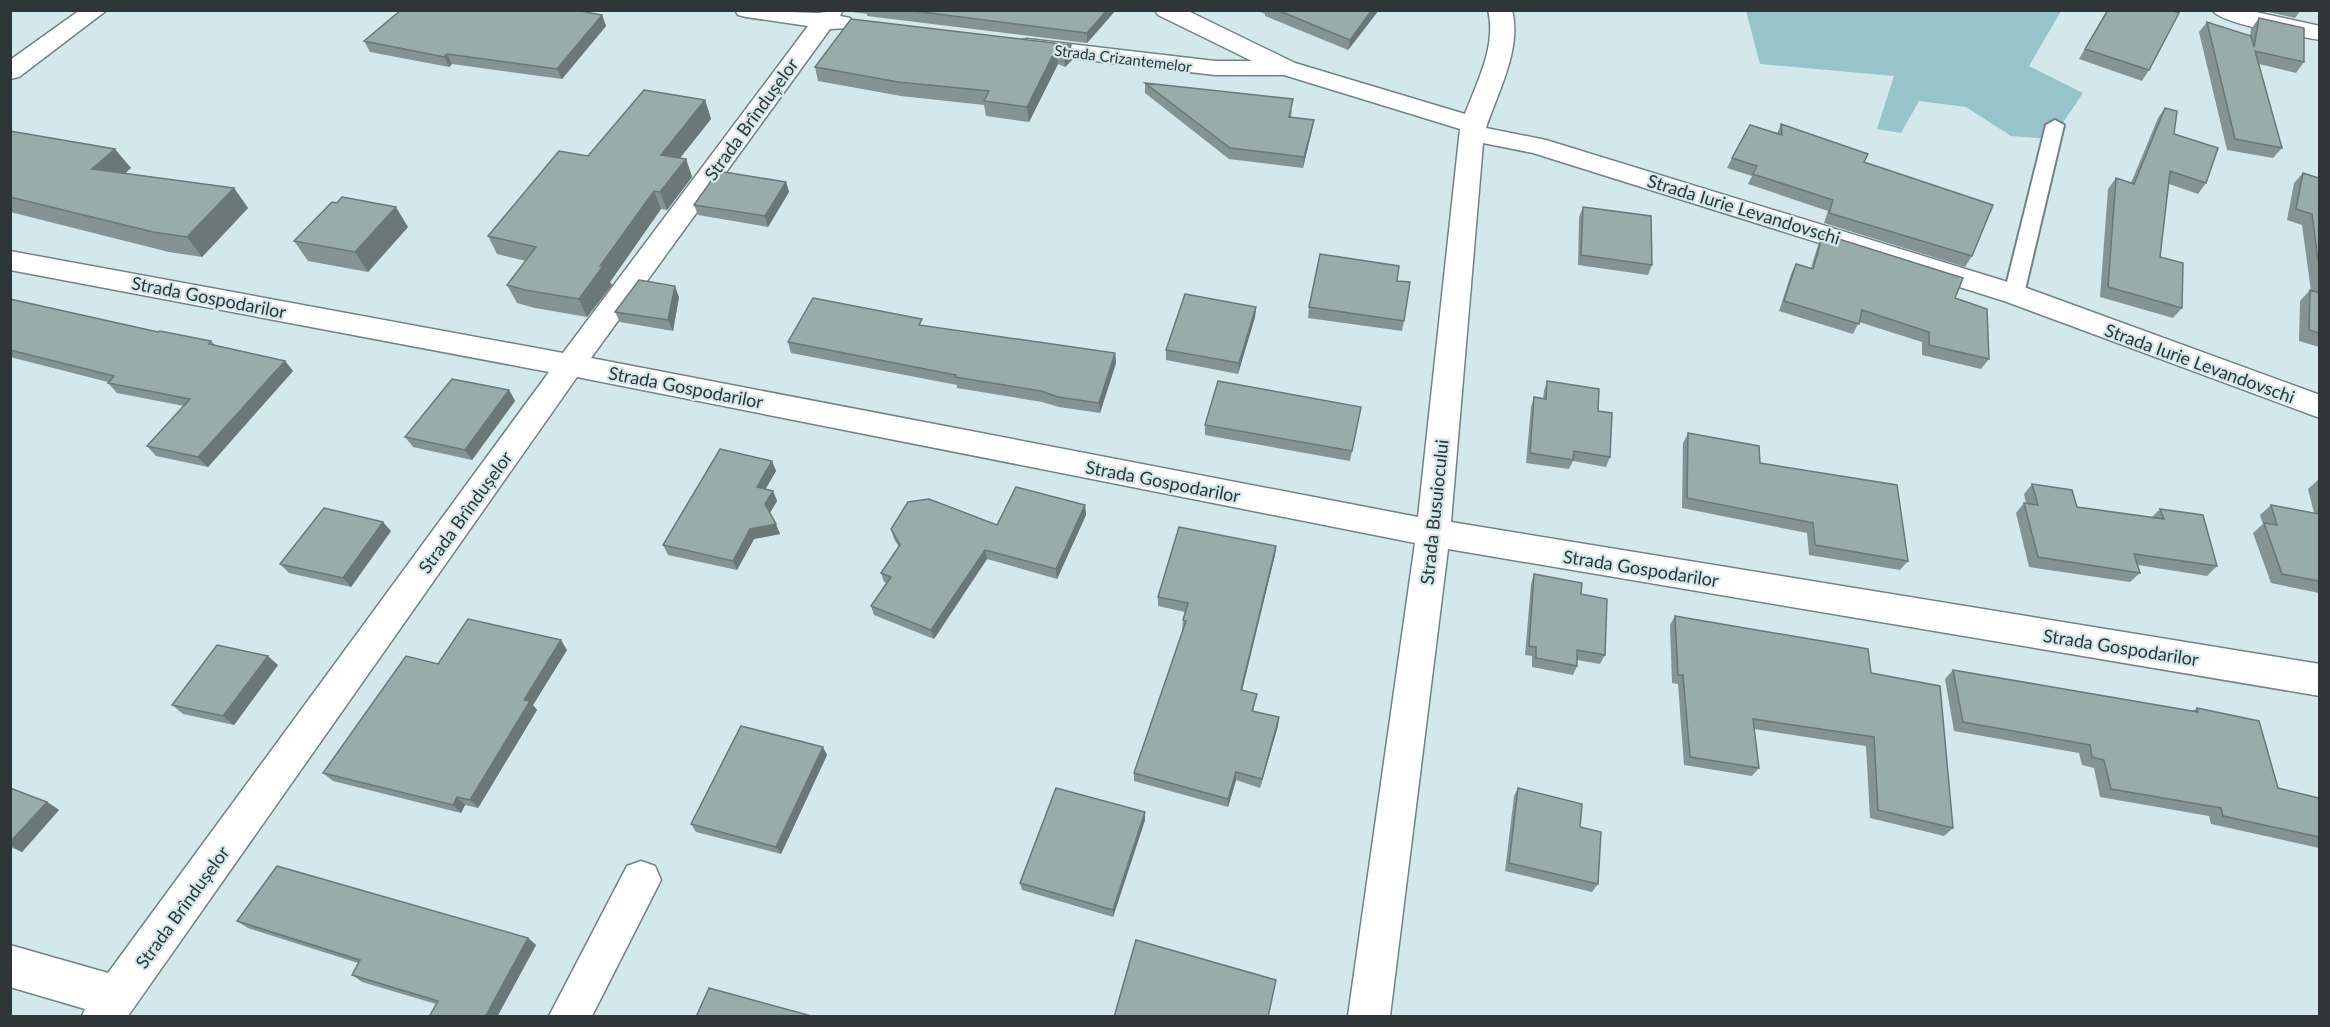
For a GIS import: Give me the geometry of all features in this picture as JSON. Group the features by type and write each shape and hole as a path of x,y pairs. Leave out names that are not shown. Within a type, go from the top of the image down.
{"street":[{"path":"10,72 96,10"},
{"path":"746,10 838,19"},
{"name":"Strada Iurie Levandovschi","path":"1166,10 1286,68 1472,129 1547,149 2014,294 2319,407"},
{"name":"Strada Busuiocului","path":"1369,1017 1433,533 1472,129 1502,45 1504,25 1500,10"},
{"path":"2223,10 2249,19 2304,28 2319,33"},
{"name":"Strada Brîndușelor","path":"110,1007 570,365 838,19"},
{"name":"Strada Crizantemelor","path":"1000,43 1215,68 1286,68"},
{"name":"Strada Gospodarilor","path":"10,260 570,365 1433,533 2319,680"},
{"path":"570,1017 641,880"},
{"path":"10,966 110,1007"}],"lane":[{"path":"2014,294 2055,125"}],"shaded area":[{"path":"1746,11 2061,11 2029,66 2083,93 2052,139 2011,136 1966,107 1919,101 1901,133 1877,129 1894,76 1760,64"}],"building":[{"path":"401,10 575,10 602,15 557,69 447,54 444,57 364,41"},
{"path":"906,10 1107,10 1087,33"},
{"path":"1277,10 1372,10 1350,40"},
{"path":"2108,10 2171,10 2179,13 2149,70 2085,49"},
{"path":"2259,18 2304,28 2304,62 2255,51 2282,148 2235,139 2207,22 2251,36 2254,47"},
{"path":"851,19 1071,45 1064,53 1056,49 1027,107 984,101 989,91 898,82 815,67"},
{"path":"1145,83 1293,99 1289,117 1314,120 1304,157 1230,148"},
{"path":"644,90 705,100 661,155 686,159 660,192 654,191 579,299 507,285 536,247 488,236 559,151 588,156"},
{"path":"2165,108 2177,111 2174,134 2218,148 2206,183 2170,171 2160,257 2183,263 2182,308 2108,287 2116,178 2134,184"},
{"path":"1781,124 1868,154 1864,162 1993,205 1972,256 1829,213 1833,200 1753,174 1757,166 1732,158 1750,125 1782,135"},
{"path":"10,131 115,149 92,169 234,188 187,237 153,232 10,197"},
{"path":"718,171 786,182 765,216 694,205"},
{"path":"2303,173 2319,178 2319,268 2312,214 2296,209"},
{"path":"342,197 396,207 355,252 294,241 332,202 337,203"},
{"path":"1583,207 1651,216 1652,265 1581,255"},
{"path":"1823,234 1963,278 1955,298 1987,309 1989,359 1929,345 1929,332 1862,310 1859,324 1784,301 1796,264 1813,269"},
{"path":"1320,254 1399,266 1397,281 1410,282 1404,321 1309,307"},
{"path":"639,280 675,286 668,320 615,312"},
{"path":"2310,290 2319,293 2319,333 2309,330"},
{"path":"1185,294 1256,307 1239,363 1166,350"},
{"path":"813,298 922,319 919,325 1115,353 1099,403 1058,397 1041,391 955,377 956,375 788,342"},
{"path":"10,299 158,332 211,341 209,344 285,361 198,457 147,446 190,399 108,383 114,376 10,350"},
{"path":"452,379 509,390 465,450 405,437"},
{"path":"1218,381 1361,407 1352,451 1205,425"},
{"path":"1547,381 1599,389 1598,411 1612,413 1610,457 1574,451 1573,460 1530,453 1534,397 1546,399"},
{"path":"1688,433 1759,446 1760,463 1897,485 1908,561 1815,545 1813,523 1687,498"},
{"path":"720,449 772,461 757,487 773,491 765,504 776,524 750,529 733,561 663,545"},
{"path":"2032,484 2072,490 2077,507 2164,519 2160,509 2203,515 2217,566 2134,554 2140,573 2038,557 2024,503 2038,505"},
{"path":"1016,487 1085,505 1056,569 985,550 931,630 871,606 891,577 881,573 900,545 891,529 908,502 929,499 997,525"},
{"path":"2271,505 2319,514 2319,581 2282,574 2264,523 2277,525"},
{"path":"324,508 383,522 343,578 280,564"},
{"path":"1179,527 1276,546 1241,690 1257,694 1252,711 1279,717 1262,779 1236,772 1228,799 1134,773 1186,621 1183,620 1188,603 1158,597"},
{"path":"1534,574 1582,583 1581,594 1607,599 1605,655 1577,650 1577,666 1536,658 1536,647 1529,646"},
{"path":"1675,616 1868,649 1871,673 1940,686 1953,828 1878,810 1874,737 1753,719 1759,768 1690,757 1683,675 1678,675"},
{"path":"468,619 561,640 524,700 530,701 470,800 457,797 453,805 323,773 406,656 438,664"},
{"path":"217,645 268,656 223,716 172,705"},
{"path":"1953,670 2198,712 2197,708 2259,721 2278,788 2319,798 2319,837 2223,816 2221,808 2111,789 2104,760 2092,757 2090,745 1963,722"},
{"path":"741,726 823,747 776,847 691,824"},
{"path":"10,788 47,802 10,842"},
{"path":"1056,788 1145,812 1113,910 1020,883"},
{"path":"1518,788 1582,804 1580,827 1601,832 1598,884 1509,863"},
{"path":"277,866 528,938 485,1017 429,1017 438,1001 352,975 360,960 237,921"},
{"path":"1136,940 1276,980 1268,1017 1114,1017"},
{"path":"709,988 815,1017 696,1017"}]}
